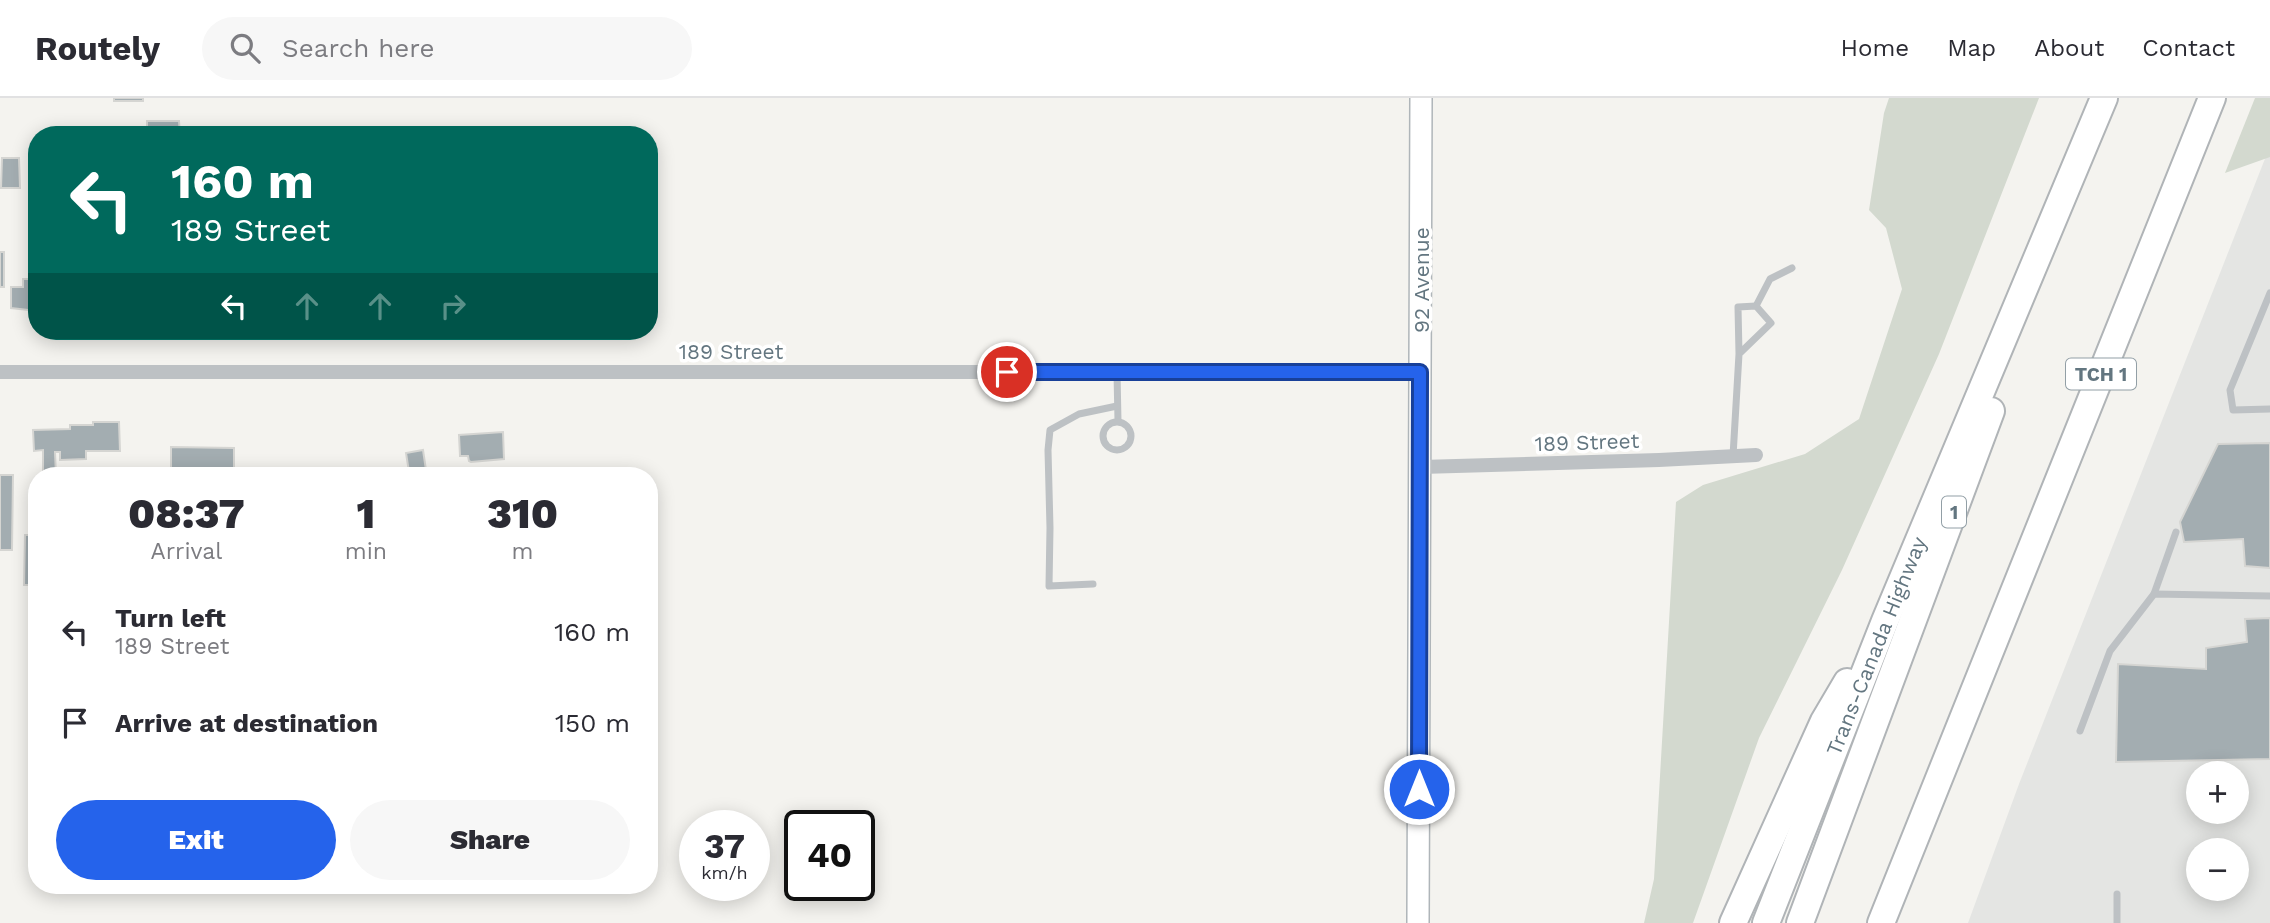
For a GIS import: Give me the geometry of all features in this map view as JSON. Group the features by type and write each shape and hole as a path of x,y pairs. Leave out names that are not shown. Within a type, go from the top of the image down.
{"highway":[{"name":"TCH 1","path":"1881,923 2212,98"},
{"name":"Trans-Canada Highway","path":"1766,923 1885,621 2104,99"},
{"name":"Trans-Canada Highway","path":"1800,923 1949,527 2104,99"},
{"path":"1732,923 1824,721 1885,621"}],"street":[{"name":"92 Avenue","path":"1418,923 1422,98"},
{"name":"189 Street","path":"0,372 1420,372"},
{"name":"189 Street","path":"1420,467 1756,455"}],"lane":[{"path":"1756,306 1770,279 1792,268"},
{"path":"2270,293 2230,390 2233,410 2270,409"},
{"path":"1739,354 1771,323 1756,306"},
{"path":"1732,456 1739,354 1738,307 1756,306"},
{"path":"1117,372 1118,421"},
{"path":"1093,584 1049,586 1050,430 1079,414 1117,406"},
{"path":"1118,421 1130,428 1132,437 1128,446 1115,450 1107,446 1103,437 1105,427 1118,421"},
{"path":"2080,731 2110,651 2154,594 2176,531"},
{"path":"2154,594 2270,596"},
{"path":"2117,894 2117,923"}],"shaded area":[{"path":"1889,98 2039,98 1939,354 1842,570 1759,738 1693,923 1644,923 1654,879 1676,502 1703,485 1805,454 1859,419 1902,289 1886,228 1869,210 1884,113"},
{"path":"2255,98 2270,98 2270,157 2225,173"},
{"path":"2270,146 2270,923 1968,923 2019,784"}],"building":[{"path":"114,98 143,98 143,101 114,101"},
{"path":"147,121 179,121 179,126 147,126"},
{"path":"2,158 19,158 20,188 1,188"},
{"path":"0,252 4,252 4,287 0,287"},
{"path":"23,279 28,279 28,310 11,308 11,287 23,287"},
{"path":"93,422 119,422 120,451 86,451 86,459 60,460 60,452 55,452 56,467 43,467 43,450 34,451 33,430 93,425"},
{"path":"503,432 504,459 471,462 468,456 460,456 459,435"},
{"path":"2270,443 2270,568 2245,566 2243,539 2184,542 2180,522 2218,444"},
{"path":"171,447 234,448 234,467 171,467"},
{"path":"423,450 426,467 408,467 406,453"},
{"path":"0,475 13,475 12,550 0,550"},
{"path":"25,535 28,535 28,585 24,585"},
{"path":"2270,618 2270,759 2116,762 2118,664 2206,669 2206,648 2247,642 2245,619"}],"route":[{"path":"1007,372 1420,372 1419,789"}]}
